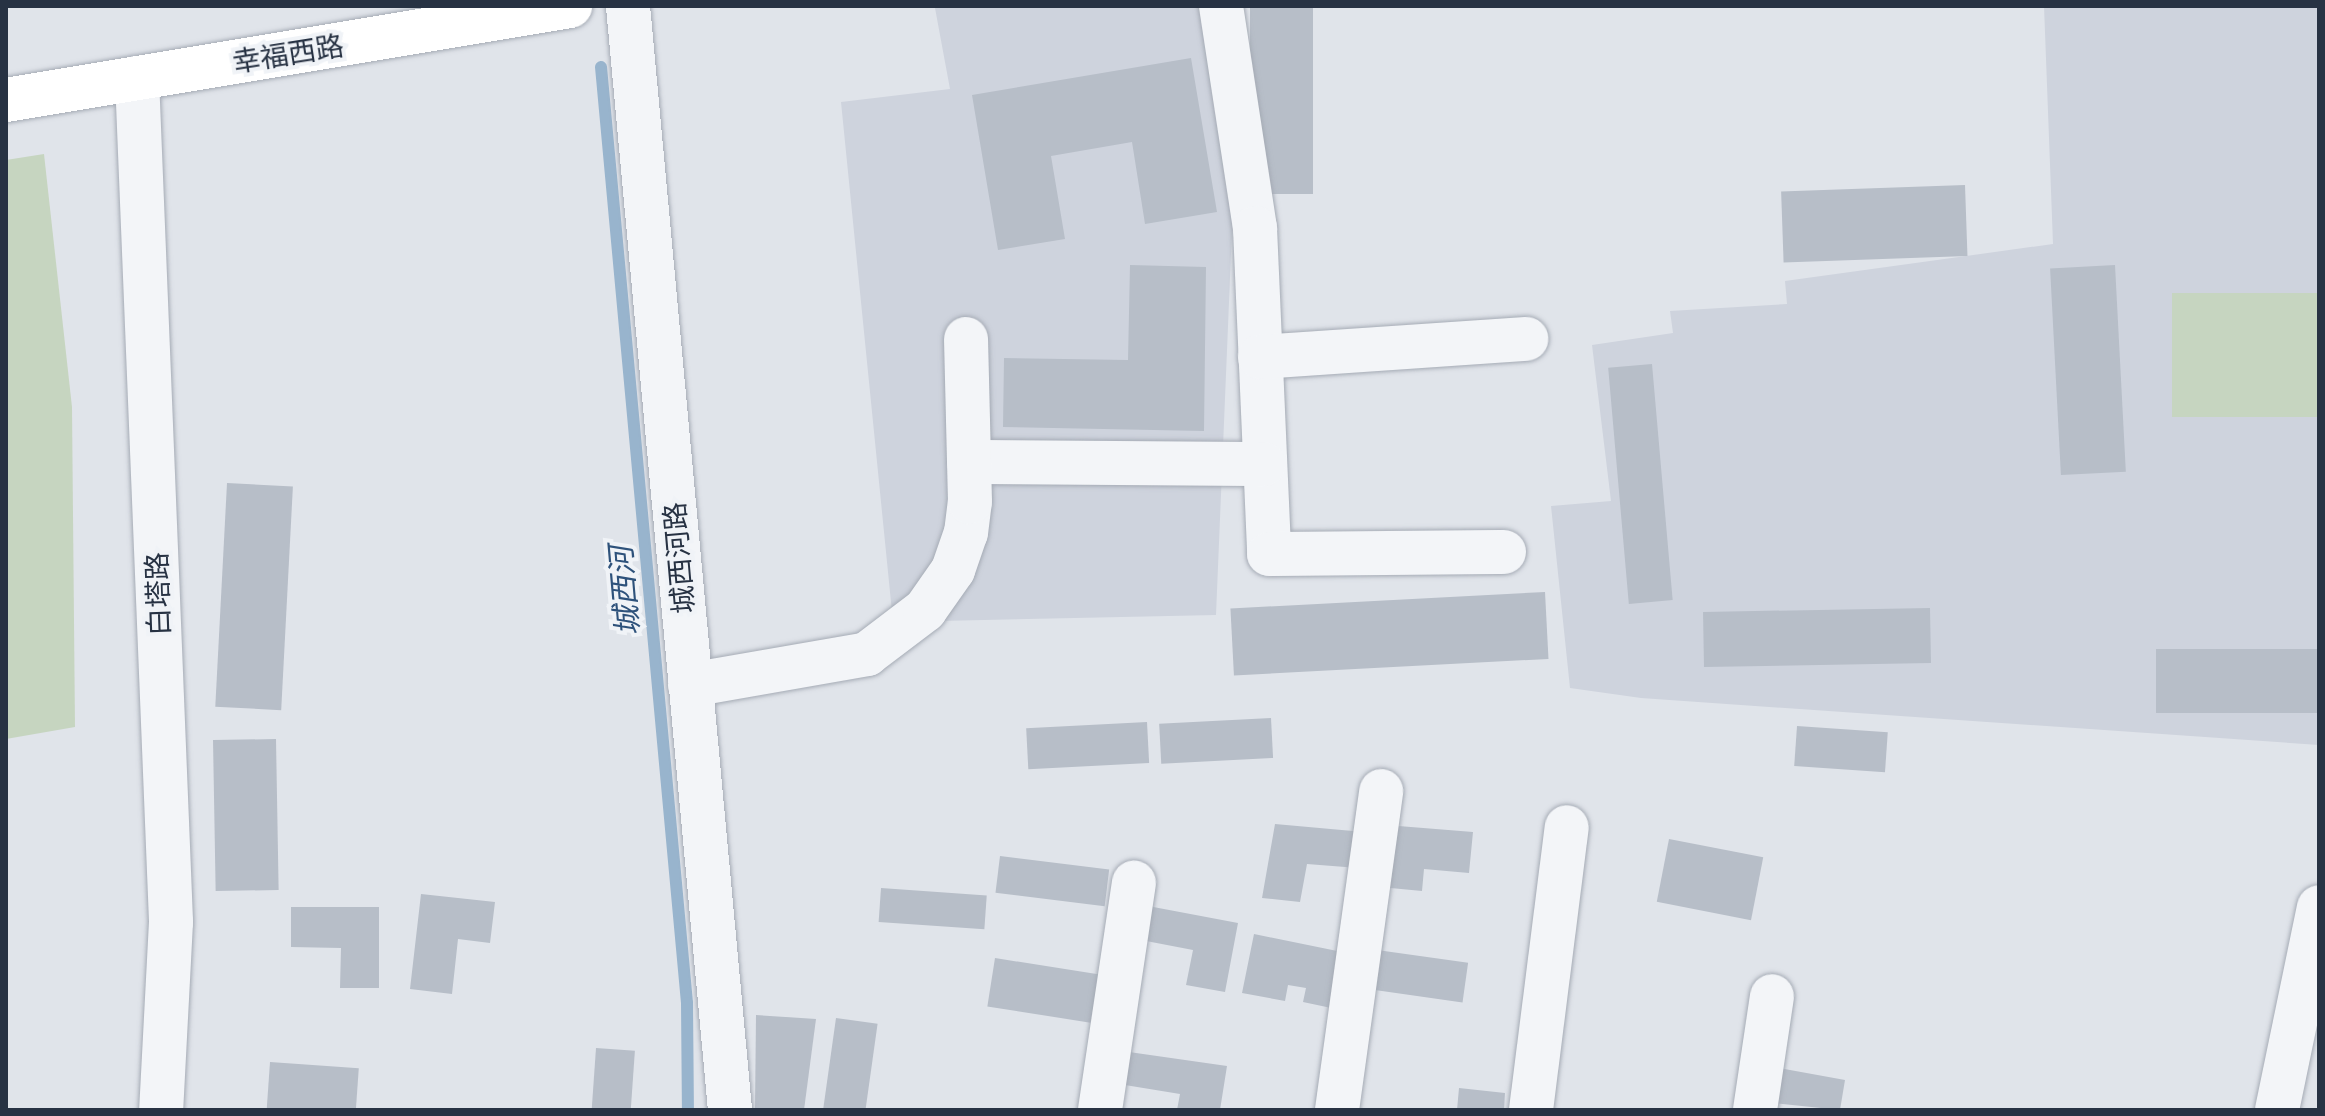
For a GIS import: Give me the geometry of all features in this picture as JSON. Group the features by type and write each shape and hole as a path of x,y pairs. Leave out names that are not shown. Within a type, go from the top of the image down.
{"main road":[{"name":"幸福西路","path":"6,100 570,6"}],"street":[{"name":"城西河路","path":"628,6 730,1110"},
{"path":"1221,6 1255,228 1269,554 1504,552"},
{"name":"白塔路","path":"137,78 171,922 161,1110"},
{"path":"690,685 867,654 925,610 953,570 966,533 969,462 966,339"},
{"path":"1260,357 1526,339"},
{"path":"969,462 1264,464"},
{"path":"1337,1110 1381,791"},
{"path":"1531,1110 1567,827"},
{"path":"1100,1110 1134,883"},
{"path":"2277,1110 2319,907"},
{"path":"1755,1110 1772,996"}],"shaded area":[{"path":"1207,6 1234,182 1216,615 893,622 841,102 950,89 935,8"},
{"path":"2044,6 2319,6 2319,745 1641,698 1570,688 1551,506 1611,501 1592,345 1673,333 1670,311 1787,304 1785,281 2053,244"}],"green space":[{"path":"44,154 72,407 75,727 6,739 6,160"},
{"path":"2172,293 2319,293 2319,417 2172,417"}],"building":[{"path":"1250,6 1313,6 1313,194 1250,194"},
{"path":"1191,58 1217,212 1145,224 1132,142 1051,156 1065,239 998,250 972,95"},
{"path":"1965,185 1967,256 1784,262 1781,191"},
{"path":"1130,265 1206,267 1204,431 1003,427 1004,358 1128,360"},
{"path":"2115,265 2126,472 2061,475 2050,268"},
{"path":"1652,364 1673,600 1629,604 1608,368"},
{"path":"227,483 293,486 281,710 215,707"},
{"path":"1545,592 1549,659 1234,675 1230,608"},
{"path":"1930,608 1931,663 1704,667 1703,612"},
{"path":"2156,649 2319,649 2319,713 2156,713"},
{"path":"1271,718 1273,758 1161,764 1159,724"},
{"path":"1147,722 1149,763 1028,769 1026,728"},
{"path":"1797,726 1888,732 1885,772 1794,766"},
{"path":"276,739 279,890 216,891 213,740"},
{"path":"1275,824 1364,832 1358,868 1307,864 1300,902 1262,898"},
{"path":"1386,825 1473,832 1469,873 1424,869 1422,891 1380,887"},
{"path":"1669,839 1763,857 1751,920 1657,902"},
{"path":"1000,856 1109,869 1105,906 995,893"},
{"path":"881,888 987,895 984,929 879,922"},
{"path":"421,894 495,902 490,943 458,939 452,994 410,989"},
{"path":"1148,906 1238,923 1225,992 1186,985 1193,950 1141,940"},
{"path":"291,907 379,907 379,988 340,988 341,948 291,947"},
{"path":"1254,934 1347,953 1336,1009 1303,1002 1306,988 1288,985 1285,1001 1242,993"},
{"path":"1377,950 1468,963 1463,1002 1371,990"},
{"path":"995,958 1100,975 1092,1023 987,1006"},
{"path":"756,1015 816,1019 804,1110 755,1110"},
{"path":"836,1018 878,1024 865,1110 823,1110"},
{"path":"596,1048 635,1051 631,1110 592,1110"},
{"path":"1129,1052 1227,1066 1220,1110 1177,1110 1180,1094 1125,1085"},
{"path":"270,1062 359,1068 356,1110 267,1108"},
{"path":"1779,1068 1845,1080 1840,1110 1772,1103"},
{"path":"1459,1088 1505,1093 1504,1110 1457,1110"}],"waterway":[{"name":"城西河","path":"601,67 687,1003 688,1110"}]}
